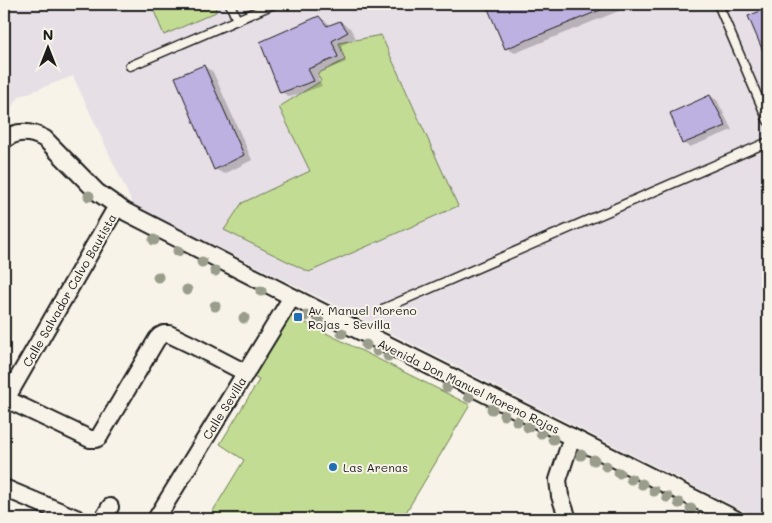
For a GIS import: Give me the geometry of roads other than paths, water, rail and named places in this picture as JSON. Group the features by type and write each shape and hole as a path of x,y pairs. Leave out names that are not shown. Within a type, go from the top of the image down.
{"street":[{"name":"Avenida Don Manuel Moreno Rojas","path":"4,140 20,132 31,133 45,139 97,192 126,212 735,519"},
{"name":"Calle Salvador Calvo Bautista","path":"5,399 117,206"},
{"name":"Calle Sevilla","path":"156,519 292,297"},
{"path":"5,399 96,439 99,437 157,339 164,334 194,346 246,373"},
{"path":"568,519 560,496 558,480 572,437"},
{"path":"4,488 78,519"}],"lane":[{"path":"230,4 237,20"},
{"path":"130,66 274,4"},
{"path":"718,4 768,121"},
{"path":"385,308 768,142"}],"place":[{"name":"Av. Manuel Moreno Rojas - Sevilla","path":"298,317"},
{"name":"Las Arenas","path":"333,467"}]}
